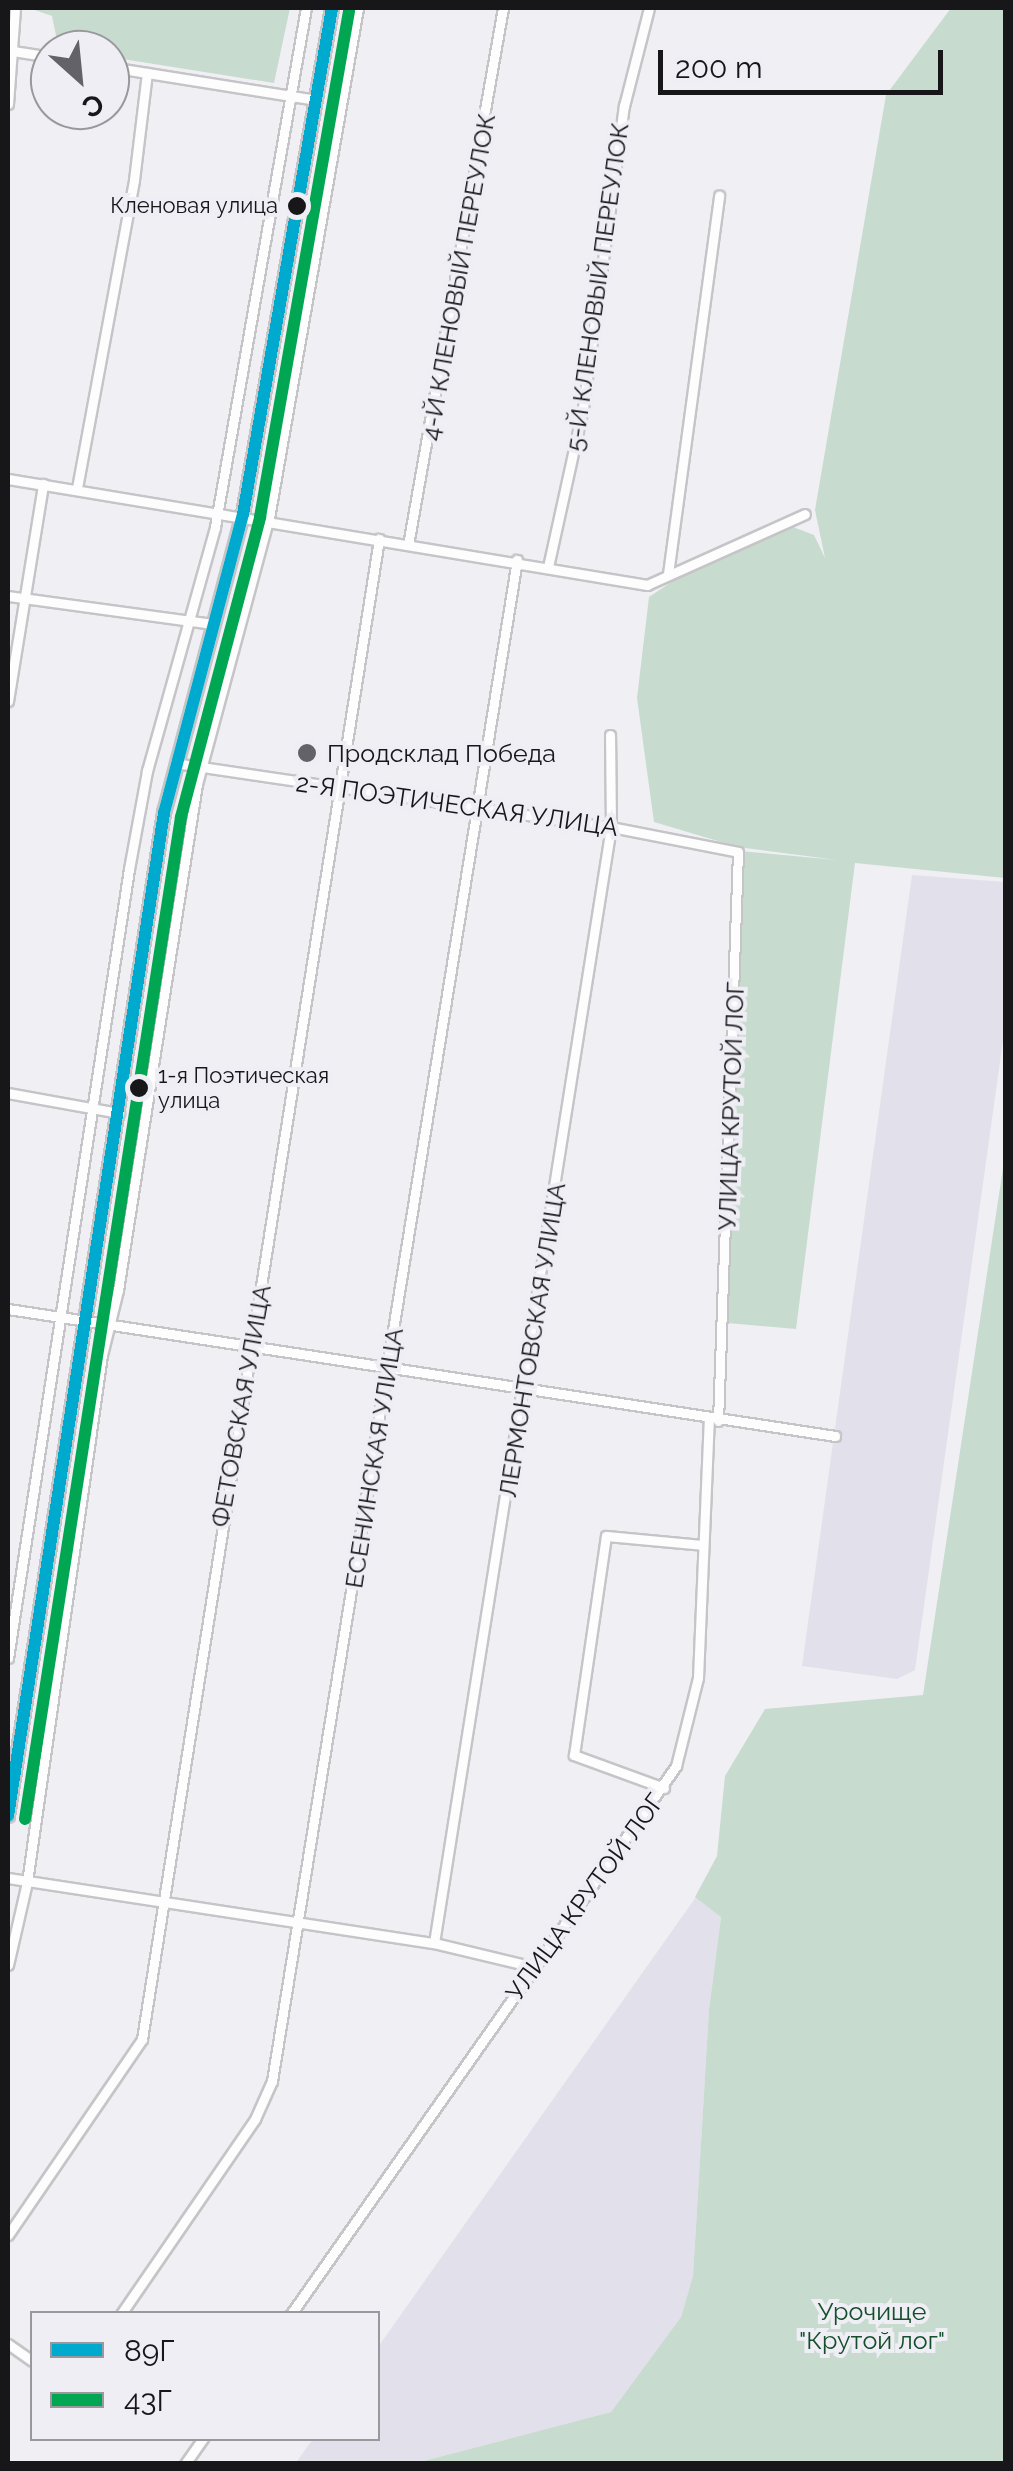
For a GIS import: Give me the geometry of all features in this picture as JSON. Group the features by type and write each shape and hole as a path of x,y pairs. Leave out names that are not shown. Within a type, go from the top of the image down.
{"main road":[{"path":"8,1816 175,763 243,514 332,8"}],"street":[{"path":"8,104 15,8"},
{"path":"8,1658 147,771 192,622 218,511 306,8"},
{"path":"8,1965 27,1882 110,1325 201,768 270,518 358,8"},
{"name":"4-Й КЛЕНОВЫЙ ПЕРЕУЛОК","path":"408,545 503,8"},
{"name":"5-Й КЛЕНОВЫЙ ПЕРЕУЛОК","path":"548,567 583,408 624,106 649,8"},
{"path":"13,52 30,54"},
{"path":"130,70 316,100"},
{"path":"77,488 134,180 147,73"},
{"path":"668,574 719,195"},
{"path":"8,479 270,518 647,585 805,514"},
{"path":"8,701 43,484"},
{"name":"ФЕТОВСКАЯ УЛИЦА","path":"8,2235 138,2048 164,1906 380,539"},
{"name":"ЕСЕНИНСКАЯ УЛИЦА","path":"123,2311 264,2101 300,1926 475,805 517,560"},
{"path":"8,596 212,624"},
{"name":"ЛЕРМОНТОВСКАЯ УЛИЦА","path":"434,1944 610,826 610,735"},
{"name":"2-Я ПОЭТИЧЕСКАЯ УЛИЦА","path":"175,763 610,826 738,852"},
{"name":"УЛИЦА КРУТОЙ ЛОГ","path":"293,2311 530,1966 664,1788 696,1693 713,1420 738,852"},
{"path":"8,1092 119,1113"},
{"path":"8,1310 835,1436"},
{"path":"664,1788 574,1755 606,1536 703,1545"},
{"path":"8,1878 164,1906 434,1944 530,1966"},
{"path":"8,2344 30,2360"},
{"path":"186,2464 201,2441"}],"shaded area":[{"path":"912,875 1005,882 1005,1026 915,1670 897,1679 802,1666"},
{"path":"696,1897 721,1916 709,2010 693,2276 681,2317 611,2412 416,2463 295,2464 312,2441 380,2441 380,2344"}],"green space":[{"path":"29,8 290,8 274,83 130,60 130,30 55,30 52,16"},
{"path":"951,8 1005,8 1005,878 855,863 796,1329 727,1323 740,851 837,860 738,847 654,822 637,698 649,597 682,575 793,527 814,535 825,558 815,510 886,95"},
{"name":"Урочище \"Крутой лог\"","path":"1005,1155 1005,2463 416,2463 611,2412 681,2317 693,2276 709,2010 721,1917 695,1897 717,1856 725,1776 765,1709 923,1695"}],"transit line":[{"name":"89Г","path":"8,1816 164,813 243,514 332,8"},
{"name":"43Г","path":"25,1819 181,817 260,517 349,11"}],"place":[{"name":"Кленовая улица","path":"297,206"},
{"name":"Продсклад Победа","path":"307,753"},
{"name":"1-я Поэтическая улица","path":"139,1088"}]}
